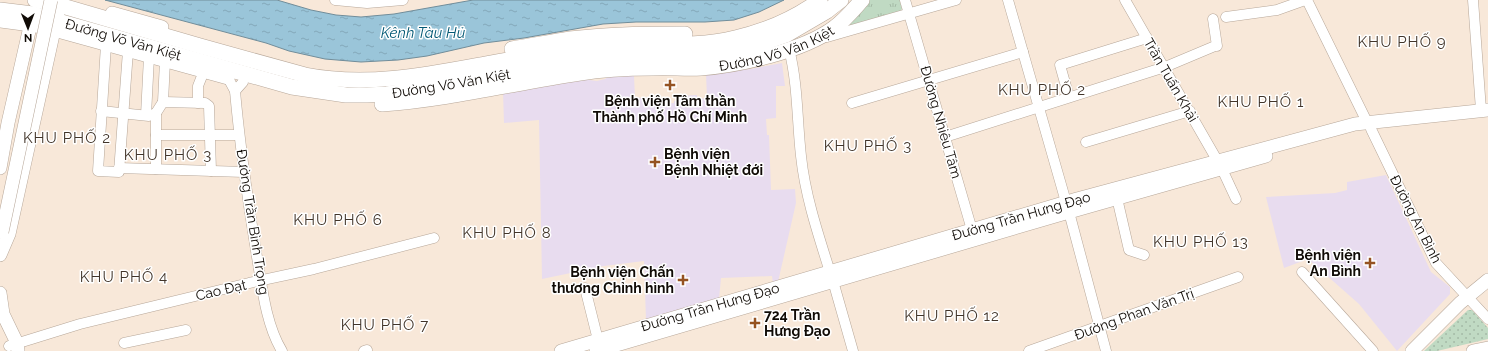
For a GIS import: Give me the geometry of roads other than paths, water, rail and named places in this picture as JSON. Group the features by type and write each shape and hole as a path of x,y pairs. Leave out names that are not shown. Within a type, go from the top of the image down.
{"highway":[{"name":"Đường Võ Văn Kiệt","path":"783,31 804,0"},
{"name":"Đường Võ Văn Kiệt","path":"235,84 318,100 351,104 381,104 445,97 581,73 646,68 717,66 748,60 783,31 797,15 820,0"},
{"name":"Đường Võ Văn Kiệt","path":"58,9 292,87 339,94 367,96 458,83 581,61 633,57 721,55 740,51 827,11 841,0"},
{"name":"Đường Võ Văn Kiệt","path":"162,27 297,63 361,72 404,69 570,39 626,34 713,34 744,27 783,31 807,42 833,28 847,17 862,0"},
{"path":"0,10 34,8 58,9"},
{"name":"Đường Võ Văn Kiệt","path":"58,9 306,75 329,79 365,81 411,77 512,59 601,46 699,44 717,42 752,34 783,31"}],"main road":[{"path":"0,208 44,0"},
{"path":"0,21 34,8"},
{"path":"0,168 8,123 34,8"},
{"path":"58,9 162,27"},
{"path":"58,9 106,45 204,71 235,84"},
{"path":"0,255 9,234 58,9"},
{"path":"0,255 2,232 58,9"},
{"path":"20,71 44,75"},
{"name":"Đường Trần Hưng Đạo","path":"1067,207 1118,198 1355,124 1369,125 1485,114"},
{"name":"Đường Trần Hưng Đạo","path":"561,351 599,348 729,307 1067,207 1220,165"},
{"path":"1412,351 1467,297 1488,280"},
{"path":"0,294 3,314 14,348"},
{"path":"0,323 14,348"},
{"path":"1473,351 1488,348"}],"street":[{"path":"336,0 367,3 403,0"},
{"name":"Đường Nhiêu Tâm","path":"905,0 973,235"},
{"path":"807,42 956,0"},
{"path":"1008,0 1106,351"},
{"name":"Trần Tuấn Khải","path":"1125,0 1190,111 1220,165 1236,198"},
{"path":"1226,17 1277,10 1306,0"},
{"name":"Đường An Bình","path":"1306,0 1436,263 1488,319"},
{"path":"1473,0 1485,114"},
{"path":"945,137 1165,67 1217,46 1213,19"},
{"path":"783,31 793,65 801,157 806,189 853,351"},
{"path":"1069,97 1060,65 1147,38"},
{"path":"106,45 98,171 156,169 244,172"},
{"path":"119,170 128,51"},
{"path":"852,103 1023,52"},
{"path":"146,115 150,57"},
{"path":"156,169 156,113 163,102 165,61"},
{"path":"198,103 198,86 204,71"},
{"name":"Đường Trần Bình Trọng","path":"235,84 239,135 261,280 273,334 282,351"},
{"path":"163,102 205,103 209,106 211,171"},
{"path":"101,111 146,115 156,113"},
{"path":"1086,142 1190,111"},
{"path":"156,135 239,135"},
{"path":"1118,198 1130,250 1144,255"},
{"name":"Cao Đạt","path":"14,348 80,324 261,280 321,268 434,238"},
{"path":"1302,272 1373,351"},
{"name":"Đường Phan Văn Trị","path":"1029,351 1238,277"},
{"path":"585,288 599,348"},
{"path":"124,343 186,330"}],"water":[{"name":"Kênh Tàu Hủ","path":"105,0 277,0 311,10 336,15 361,17 394,14 473,0 784,0 759,12 734,20 603,24 524,38 484,43 427,56 398,60 361,62 325,59 289,51 266,43"}],"place":[{"name":"Bệnh viện Tâm thần Thành phố Hồ Chí Minh","path":"670,85"},
{"name":"Bệnh viện Bệnh Nhiệt đới","path":"655,162"},
{"name":"Bệnh viện An Bình","path":"1370,263"},
{"name":"Bệnh viện Chấn thương Chỉnh hình","path":"683,280"},
{"name":"724 Trần Hưng Đạo","path":"755,323"}],"district":[{"name":"KHU PHỐ 9","path":"1402,42"},
{"name":"KHU PHỐ 2","path":"1042,90"},
{"name":"KHU PHỐ 1","path":"1261,102"},
{"name":"KHU PHỐ 2","path":"67,138"},
{"name":"KHU PHỐ 3","path":"868,146"},
{"name":"KHU PHỐ 3","path":"168,155"},
{"name":"KHU PHỐ 6","path":"338,220"},
{"name":"KHU PHỐ 8","path":"507,233"},
{"name":"KHU PHỐ 13","path":"1201,242"},
{"name":"KHU PHỐ 4","path":"124,277"},
{"name":"KHU PHỐ 12","path":"952,316"},
{"name":"KHU PHỐ 7","path":"385,325"}]}
